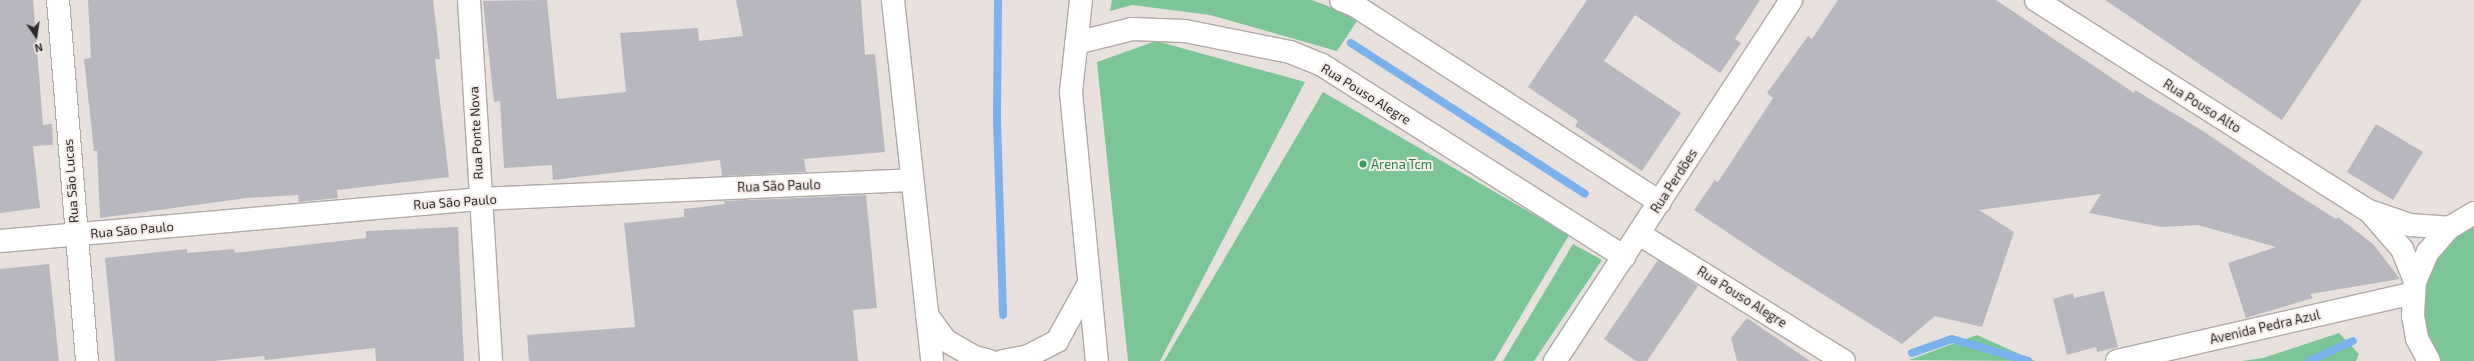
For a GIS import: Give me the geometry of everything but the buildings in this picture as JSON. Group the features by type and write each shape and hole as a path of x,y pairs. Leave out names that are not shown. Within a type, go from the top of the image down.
{"street":[{"name":"Rua São Lucas","path":"58,0 87,361"},
{"name":"Rua Ponte Nova","path":"469,0 479,199 491,361"},
{"path":"893,0 925,312 932,361"},
{"path":"1081,0 1071,92 1096,361"},
{"path":"1341,0 1354,5 1660,202"},
{"name":"Rua Perdões","path":"1555,361 1791,0"},
{"name":"Rua Pouso Alto","path":"2036,0 2369,211 2410,225 2449,228"},
{"name":"Rua Pouso Alegre","path":"1076,43 1132,29 1162,30 1185,31 1290,52 1322,65 1624,257"},
{"name":"Rua São Paulo","path":"0,241 479,199 912,180"},
{"name":"Rua Pouso Alto","path":"2369,211 2402,248 2414,288"},
{"path":"2427,360 2414,323 2414,288 2428,252 2449,228 2474,213"},
{"name":"Rua Pouso Alegre","path":"1639,234 1844,361"},
{"path":"1003,361 1028,356 1057,341 1088,286"},
{"name":"Avenida Pedra Azul","path":"2117,361 2414,288"},
{"path":"925,312 945,340 974,357 990,361"}],"green space":[{"path":"1112,0 1312,0 1359,18 1337,51 1210,15 1132,5 1110,11"},
{"path":"1156,41 1305,82 1160,361 1128,361 1097,62"},
{"name":"Arena Tcm","path":"1323,92 1569,235 1494,361 1164,361"},
{"path":"2474,220 2474,361 2441,361 2423,328 2420,298 2428,268 2444,242"},
{"path":"1573,244 1602,260 1534,361 1503,361"},
{"path":"2339,333 2359,354 2356,361 2242,361 2263,358"},
{"path":"1977,335 2035,361 1909,360"}],"waterway":[{"path":"998,0 997,121 1003,315"},
{"path":"1351,43 1585,194"},
{"path":"1912,353 1952,339 2028,361"},
{"path":"2309,361 2353,341"}],"place":[{"name":"Arena Tcm","path":"1363,164"}]}
